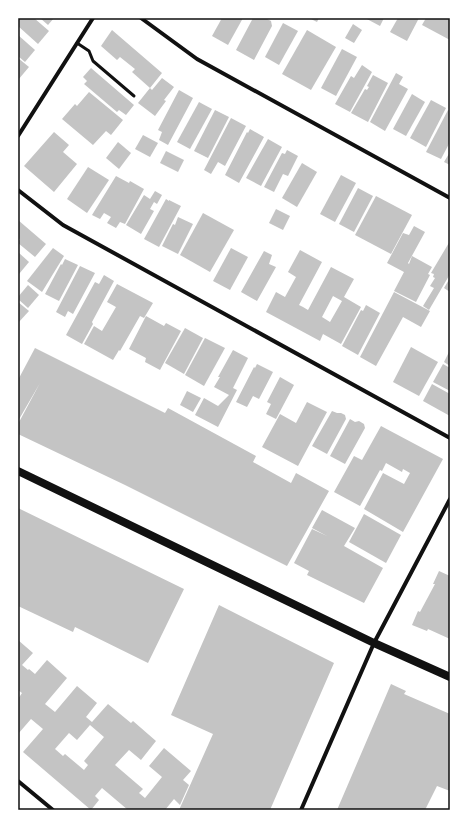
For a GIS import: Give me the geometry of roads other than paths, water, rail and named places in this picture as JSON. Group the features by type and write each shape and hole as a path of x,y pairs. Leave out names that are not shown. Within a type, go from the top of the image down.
{"main road":[{"path":"18,471 374,643 450,677"}],"street":[{"path":"18,136 93,18"},
{"path":"141,18 197,59 450,198"},
{"path":"18,190 63,226 450,438"},
{"path":"301,810 374,643 450,499"},
{"path":"18,781 53,810"}],"lane":[{"path":"77,43 89,51 93,61 134,96"}]}
